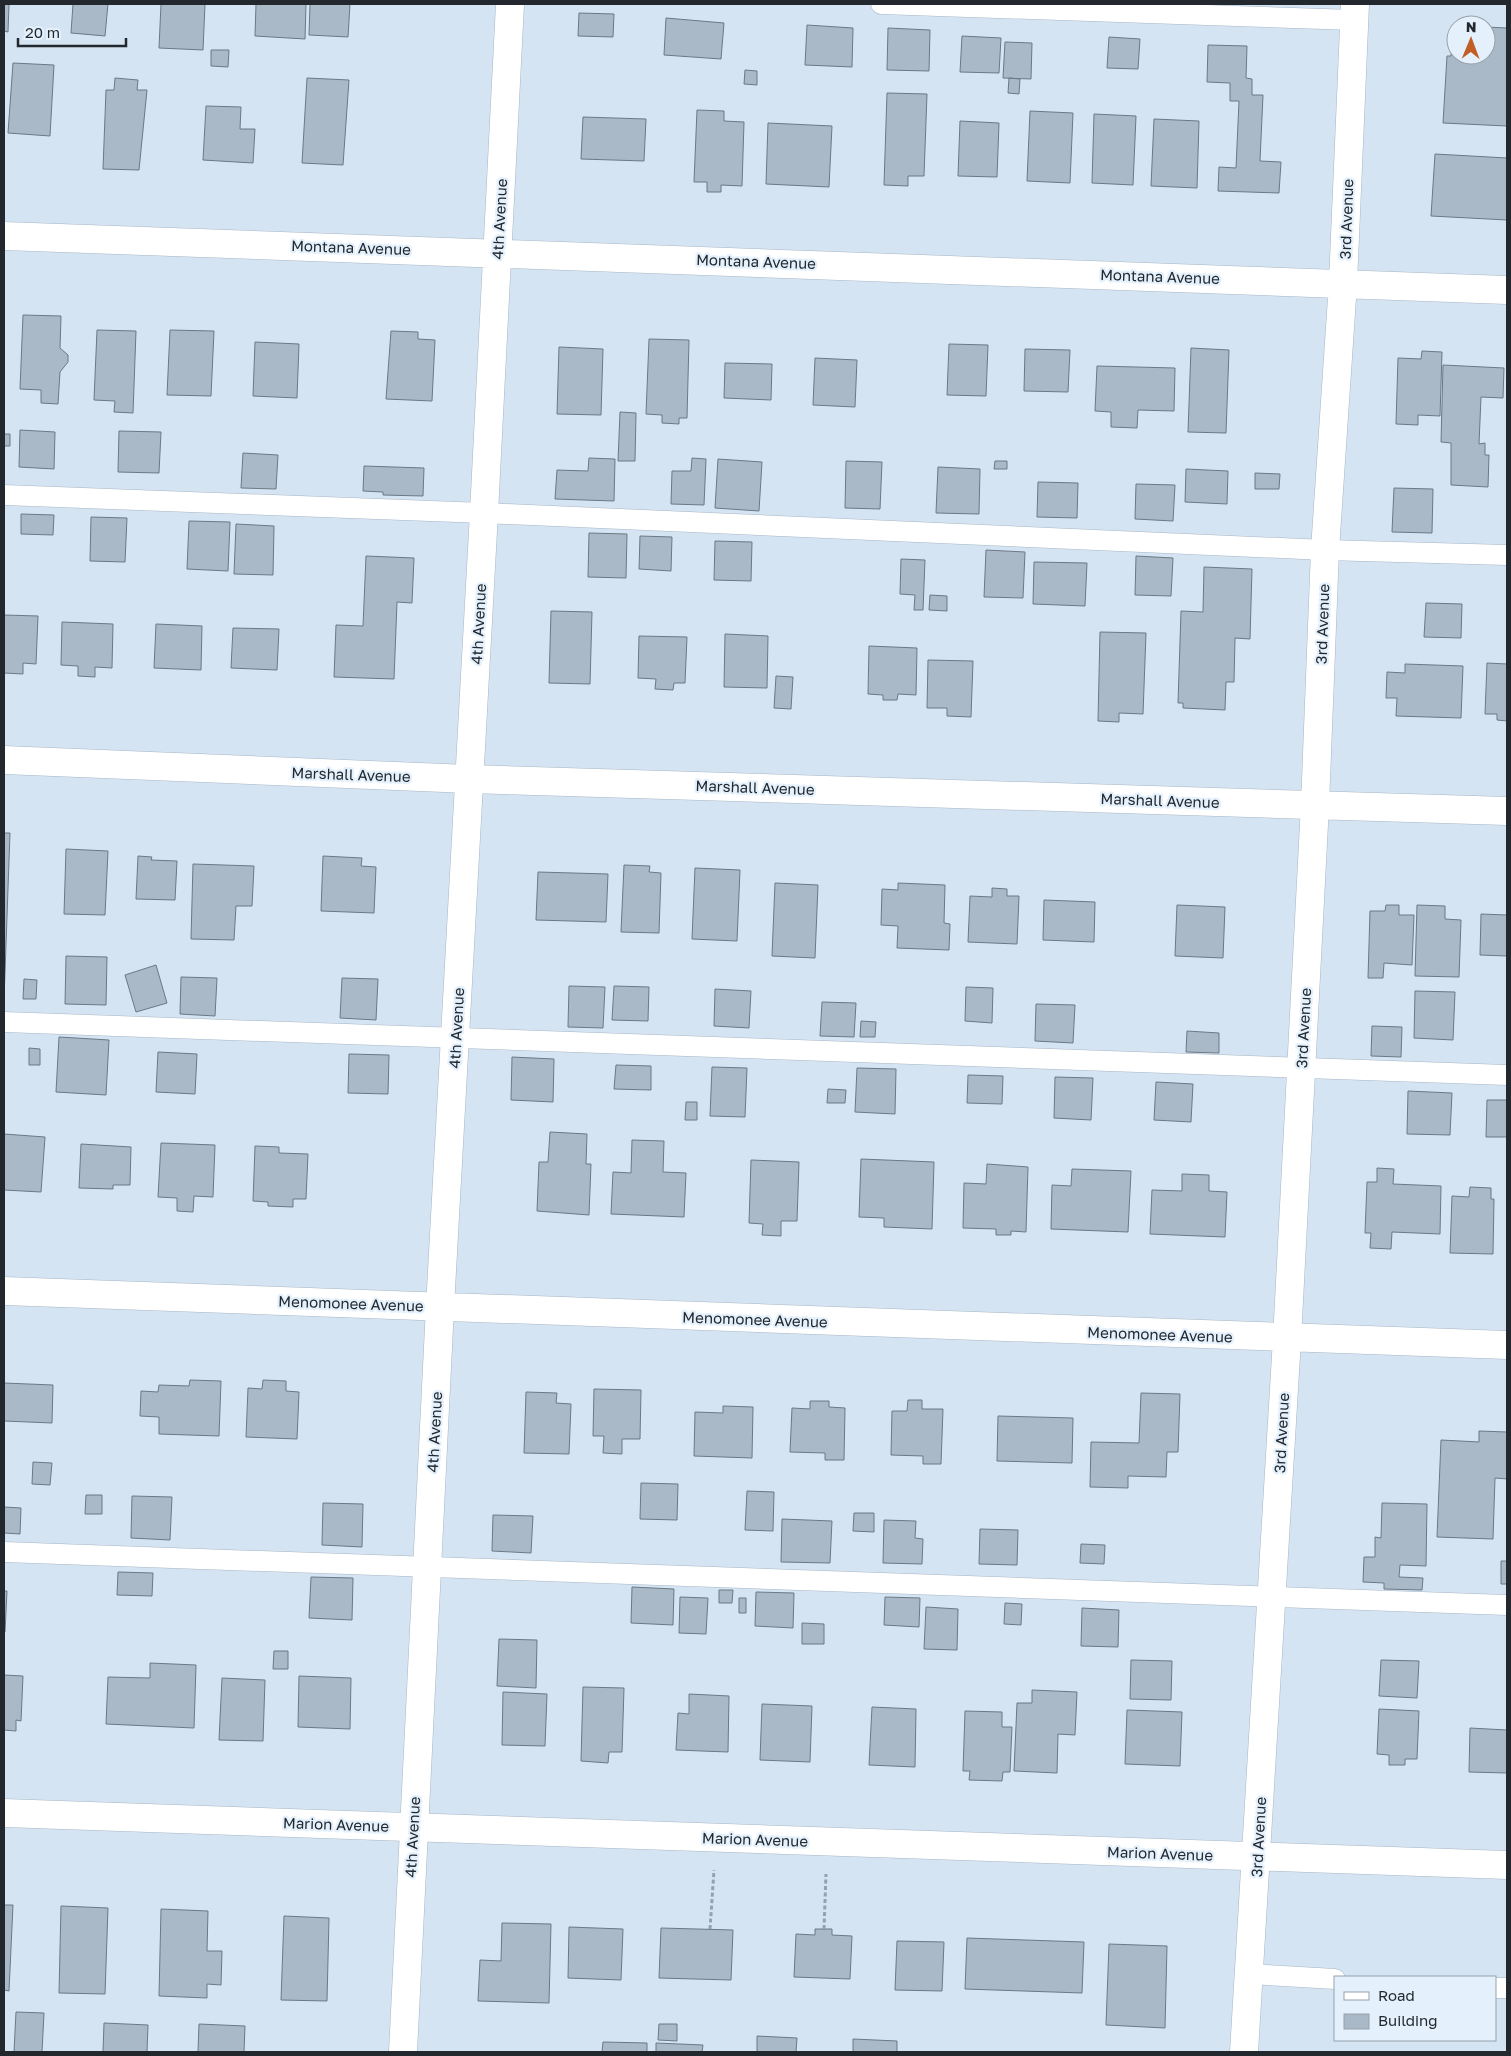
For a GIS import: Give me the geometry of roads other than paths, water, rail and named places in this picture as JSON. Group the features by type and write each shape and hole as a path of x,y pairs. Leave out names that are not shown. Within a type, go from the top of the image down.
{"street":[{"name":"4th Avenue","path":"403,2052 440,1307 510,4"},
{"name":"3rd Avenue","path":"1244,2052 1287,1339 1300,1068 1316,805 1325,550 1343,283 1354,12"},
{"name":"Montana Avenue","path":"4,236 497,252 1507,290"},
{"name":"Marshall Avenue","path":"4,760 469,778 1507,812"},
{"name":"Menomonee Avenue","path":"4,1291 1287,1339 1507,1345"},
{"name":"Marion Avenue","path":"4,1813 1507,1865"}],"lane":[{"path":"881,4 1354,12"},
{"path":"4,495 484,513 1325,550 1507,555"},
{"path":"4,1022 1507,1075"},
{"path":"4,1552 1507,1605"},
{"path":"1249,1974 1334,1979"}]}
